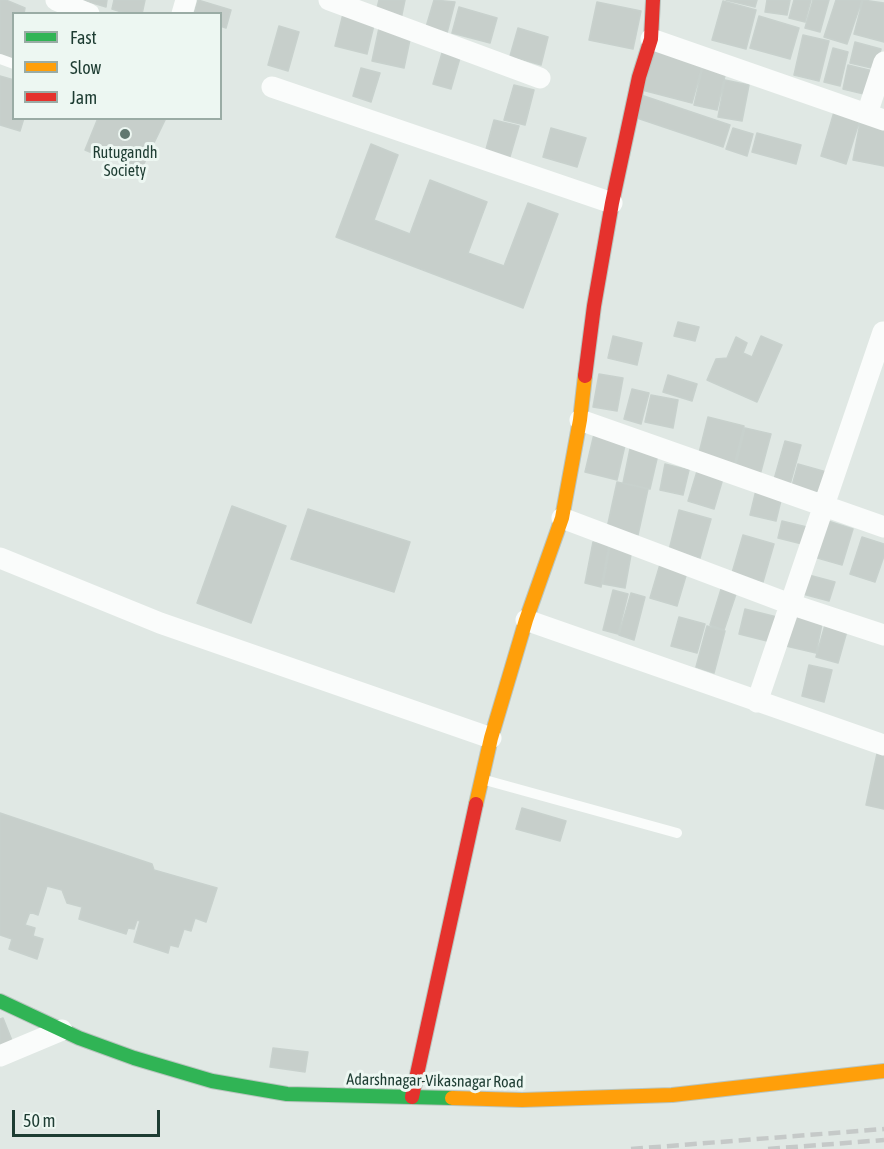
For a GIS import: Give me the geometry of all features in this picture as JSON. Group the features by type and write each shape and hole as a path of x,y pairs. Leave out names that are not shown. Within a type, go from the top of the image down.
{"street":[{"path":"56,0 83,12"},
{"path":"329,0 540,78"},
{"path":"412,1096 491,738 526,620 562,518 580,420 594,306 612,203 639,77 651,39 653,0"},
{"path":"651,39 875,117 884,62"},
{"path":"272,87 612,203"},
{"path":"757,702 883,332"},
{"path":"580,420 884,527"},
{"path":"562,518 789,604 884,635"},
{"path":"0,558 160,623 491,738"},
{"path":"526,620 884,745"},
{"name":"Adarshnagar-Vikasnagar Road","path":"0,1001 62,1030 134,1058 212,1082 287,1094 522,1100 672,1095 884,1071"},
{"path":"0,1056 62,1030"}],"lane":[{"path":"482,779 677,833"}],"building":[{"path":"0,0 6,0 25,8 24,12 12,12 12,60 0,56"},
{"path":"83,0 107,0 106,7"},
{"path":"114,0 145,0 142,12 122,12 112,9"},
{"path":"198,0 231,10 226,28 222,27 222,12 195,12"},
{"path":"379,0 405,0 401,19 376,12"},
{"path":"434,0 455,2 447,33 426,27"},
{"path":"726,0 757,0 755,7"},
{"path":"767,0 790,0 787,15 765,12"},
{"path":"794,0 811,0 805,22 789,18"},
{"path":"813,0 829,0 820,32 805,28"},
{"path":"836,0 862,0 847,44 824,37"},
{"path":"863,0 884,3 884,42 854,34"},
{"path":"723,1 756,10 746,49 712,40"},
{"path":"597,2 641,11 633,49 589,40"},
{"path":"459,7 497,18 490,43 452,33"},
{"path":"343,14 375,21 367,54 335,46"},
{"path":"759,16 799,28 790,59 750,48"},
{"path":"279,26 299,32 288,71 268,65"},
{"path":"379,28 411,35 404,68 372,61"},
{"path":"518,28 548,37 541,65 510,56"},
{"path":"803,35 829,41 819,81 794,75"},
{"path":"855,42 881,49 876,69 850,63"},
{"path":"654,45 704,59 692,103 642,90"},
{"path":"444,46 462,51 451,89 433,84"},
{"path":"833,48 848,52 840,86 824,82"},
{"path":"848,65 873,71 868,95 843,89"},
{"path":"703,66 726,71 717,110 694,105"},
{"path":"361,68 380,73 371,102 353,96"},
{"path":"0,76 12,79 12,120 23,120 20,131 0,125"},
{"path":"725,80 749,85 742,121 718,117"},
{"path":"514,85 534,90 525,125 504,120"},
{"path":"641,95 730,125 723,147 634,117"},
{"path":"834,112 860,119 846,164 821,156"},
{"name":"Rutugandh Society","path":"97,120 165,120 140,172 120,164 122,160 109,154 107,159 85,150"},
{"path":"494,120 519,126 509,160 485,153"},
{"path":"860,123 884,128 884,166 853,160"},
{"path":"551,128 586,138 577,167 543,157"},
{"path":"733,128 753,134 747,156 726,149"},
{"path":"757,133 801,145 796,164 752,152"},
{"path":"371,144 398,155 374,220 410,234 430,180 487,202 468,253 504,266 528,203 558,214 523,308 336,237"},
{"path":"678,322 699,327 695,341 674,336"},
{"path":"613,336 642,343 637,365 608,358"},
{"path":"761,336 782,345 757,402 707,380 716,359 727,358 736,337 747,343 743,353 752,357"},
{"path":"599,374 623,378 617,411 593,407"},
{"path":"668,375 697,384 692,401 663,392"},
{"path":"632,389 649,393 641,424 624,419"},
{"path":"651,395 678,400 673,428 645,422"},
{"path":"708,417 744,426 734,466 698,457"},
{"path":"745,428 771,434 760,475 735,468"},
{"path":"594,434 626,441 617,480 585,472"},
{"path":"785,441 801,445 789,488 773,483"},
{"path":"631,444 659,450 650,489 623,483"},
{"path":"665,464 689,470 683,495 660,490"},
{"path":"798,464 830,473 825,494 792,486"},
{"path":"698,468 724,475 714,509 688,501"},
{"path":"617,482 648,489 638,535 607,528"},
{"path":"757,486 783,492 776,521 750,515"},
{"path":"232,506 286,526 251,623 197,603"},
{"path":"308,509 410,542 394,592 291,559"},
{"path":"679,510 711,519 700,558 669,550"},
{"path":"825,520 853,529 842,565 814,557"},
{"path":"782,521 811,528 806,545 778,538"},
{"path":"743,535 774,544 763,582 732,573"},
{"path":"862,537 884,544 884,556 875,582 850,574"},
{"path":"593,542 609,545 601,587 585,583"},
{"path":"610,546 632,549 625,588 603,584"},
{"path":"661,561 688,569 677,606 650,598"},
{"path":"805,574 835,582 829,601 799,593"},
{"path":"722,586 737,591 724,630 710,625"},
{"path":"613,590 628,594 618,634 603,630"},
{"path":"631,593 645,597 634,640 619,635"},
{"path":"745,609 777,617 771,642 739,634"},
{"path":"794,612 823,619 816,653 786,646"},
{"path":"679,617 705,624 697,653 671,646"},
{"path":"825,625 847,631 838,663 816,657"},
{"path":"707,626 725,631 714,673 696,667"},
{"path":"809,665 832,670 824,702 802,696"},
{"path":"878,749 884,751 884,809 866,805"},
{"path":"522,808 566,821 560,841 516,829"},
{"path":"0,813 152,864 154,870 217,888 206,922 195,918 191,931 184,929 178,947 170,945 168,953 134,942 140,921 137,920 134,929 128,928 126,934 79,919 82,907 67,903 62,890 47,886 38,915 30,912 25,925 35,928 33,936 43,939 37,959 9,949 12,939 0,935"},
{"path":"3,1018 13,1043 0,1049 0,1019"},
{"path":"273,1048 308,1052 305,1072 270,1067"}],"railway":[{"path":"631,1149 884,1129"},
{"path":"768,1149 884,1140"}],"traffic: fast":[{"path":"0,1001 79,1038 134,1058 212,1081 287,1094 452,1098"}],"traffic: slow":[{"path":"476,804 491,738 526,620 562,518 580,420 585,376"},
{"path":"452,1098 522,1100 672,1095 884,1071"}],"traffic: jam":[{"path":"585,376 594,306 612,203 639,77 651,39 653,0"},
{"path":"412,1097 476,804"}],"place":[{"name":"Rutugandh Society","path":"125,134"}]}
